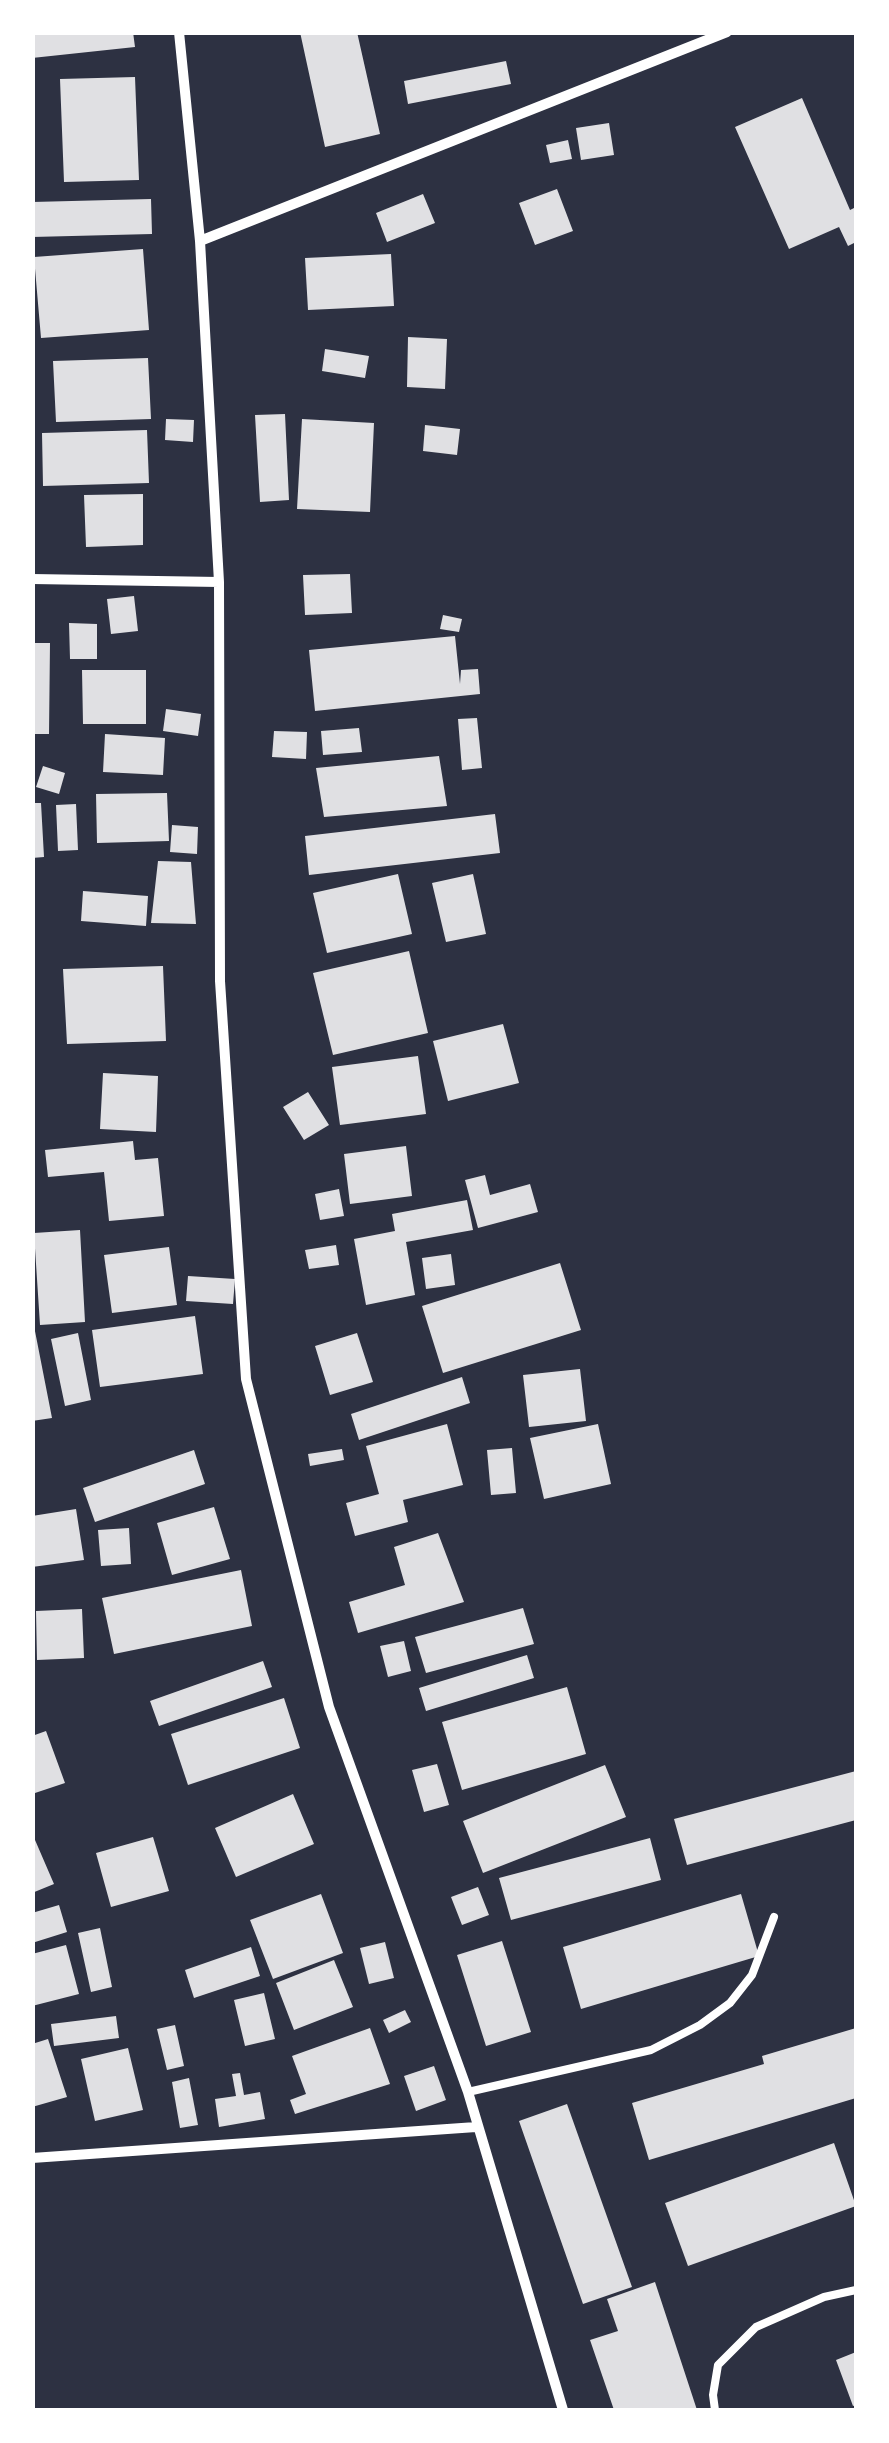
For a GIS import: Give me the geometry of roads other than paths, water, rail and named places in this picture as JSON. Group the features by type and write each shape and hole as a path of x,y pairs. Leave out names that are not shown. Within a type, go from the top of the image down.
{"street":[{"path":"179,32 200,241 219,582 220,981 246,1379 330,1707 468,2092 564,2410"},
{"path":"200,241 726,32"},
{"path":"32,579 219,582"},
{"path":"32,2158 476,2127"}],"lane":[{"path":"468,2092 651,2050 700,2024 730,2003 752,1975 774,1917"},
{"path":"715,2410 712,2395 718,2365 756,2326 824,2297 856,2290"}]}
